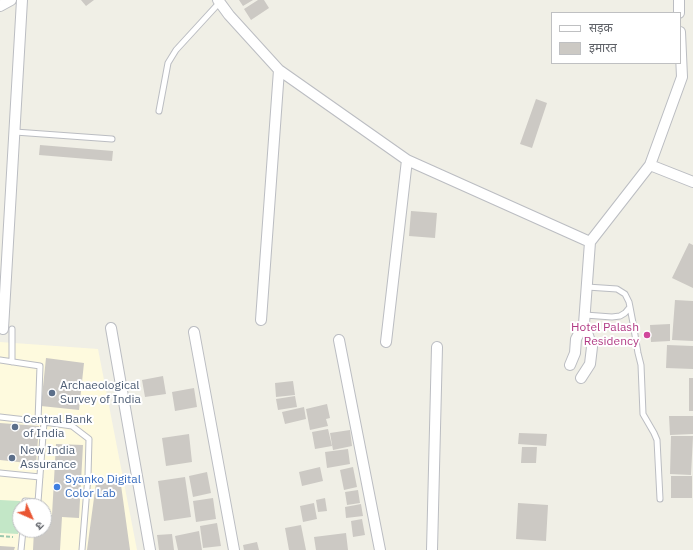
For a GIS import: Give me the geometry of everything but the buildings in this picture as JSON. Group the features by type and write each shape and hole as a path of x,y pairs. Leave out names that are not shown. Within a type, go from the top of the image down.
{"street":[{"path":"0,6 11,0"},
{"path":"7,329 22,0"},
{"path":"679,0 679,12"},
{"path":"219,1 229,15 279,70 407,160 590,242"},
{"path":"570,365 575,353 576,339 584,320 590,242 650,165 682,77 681,54"},
{"path":"261,320 279,70"},
{"path":"386,342 407,160"},
{"path":"650,165 693,182"},
{"path":"581,378 590,364 592,347 584,320"},
{"path":"111,328 150,550"},
{"path":"194,332 234,550"},
{"path":"340,340 380,550"},
{"path":"432,550 437,347"}],"lane":[{"path":"159,111 168,63 176,50 219,1"},
{"path":"15,132 112,139"},
{"path":"587,287 617,290 625,294 629,302 641,365 643,414 657,440 660,499"},
{"path":"584,320 620,316 630,307"},
{"path":"7,329 12,362"},
{"path":"0,360 40,366 38,421"},
{"path":"0,417 72,426 89,439 88,476 82,550"},
{"path":"38,498 44,422"},
{"path":"0,473 40,477"},
{"path":"21,550 22,538"}],"path":[{"path":"0,536 12,537"}],"shaded area":[{"path":"0,342 98,349 137,550 0,550"}],"green space":[{"path":"0,500 12,501 12,534 0,533"}],"place":[{"name":"Hotel Palash Residency","path":"647,335"},
{"name":"Archaeological Survey of India","path":"52,393"},
{"name":"Central Bank of India","path":"15,427"},
{"name":"New India Assurance","path":"12,458"},
{"name":"Syanko Digital Color Lab","path":"57,487"}]}
